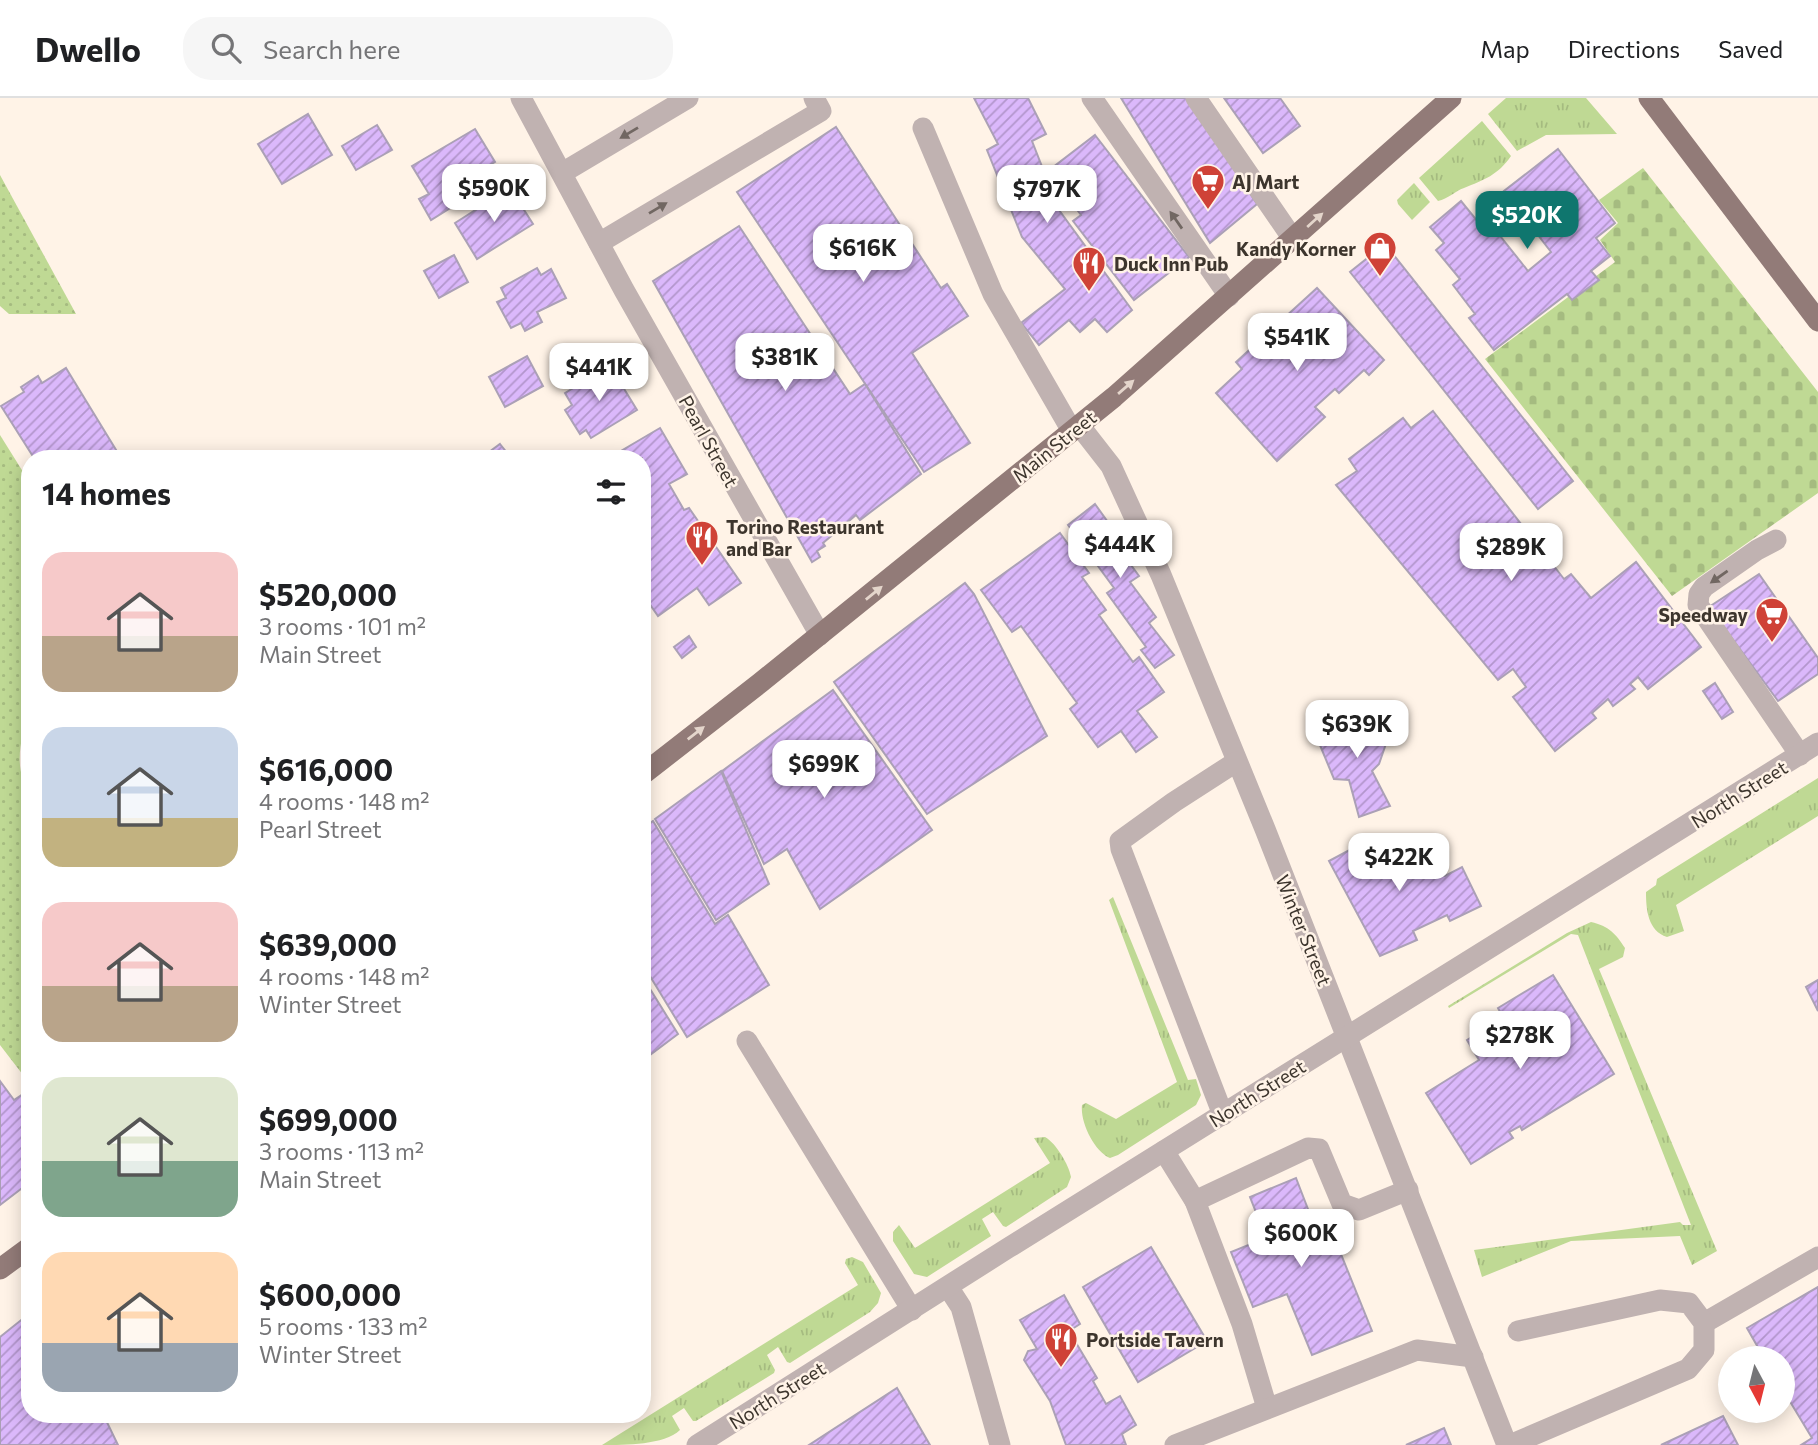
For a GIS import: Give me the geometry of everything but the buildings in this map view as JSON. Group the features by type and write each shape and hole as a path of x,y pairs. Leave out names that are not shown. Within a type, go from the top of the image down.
{"main road":[{"name":"Main Street","path":"651,768 1076,428 1451,98"},
{"path":"1649,98 1818,321"},
{"path":"0,1269 21,1254"}],"street":[{"name":"Pearl Street","path":"521,98 599,243 820,635"},
{"path":"562,173 688,98"},
{"path":"599,243 821,111 814,98"},
{"path":"1092,98 1229,296"},
{"path":"1196,98 1293,239"},
{"name":"Winter Street","path":"923,128 993,294 1076,428 1111,466 1161,575 1509,1445"},
{"path":"1776,540 1756,550 1704,587 1699,594 1698,605 1800,755"},
{"name":"North Street","path":"697,1445 1818,743"},
{"path":"1223,1115 1120,841 1236,762"},
{"path":"747,1041 912,1310"},
{"path":"1195,1201 1308,1148 1319,1149 1342,1204 1359,1210 1408,1190"},
{"path":"1164,1151 1195,1201 1242,1324 1267,1408"},
{"path":"1704,1323 1818,1257"},
{"path":"948,1287 961,1307 1000,1445"},
{"path":"1509,1445 1688,1369 1704,1350 1704,1323 1689,1303 1660,1300 1518,1331"},
{"path":"1175,1445 1417,1350 1473,1357"}],"green space":[{"path":"1506,98 1586,98 1617,134 1546,135 1517,151 1488,114"},
{"path":"1482,121 1511,156 1490,176 1438,201 1419,178"},
{"path":"1643,168 1818,392 1818,493 1672,596 1485,359 1615,262 1600,240 1618,223 1599,200"},
{"path":"0,175 76,314 9,314 0,306"},
{"path":"1414,183 1430,202 1412,220 1397,200"},
{"path":"0,435 21,469 21,1072 0,1045"},
{"path":"1818,778 1818,816 1676,905 1684,931 1667,937 1656,930 1648,913 1646,892 1656,885 1657,879"},
{"path":"1113,897 1188,1080 1196,1079 1201,1095 1196,1105 1110,1158 1089,1135 1083,1119 1082,1105 1086,1103 1116,1119 1177,1082 1109,900"},
{"path":"1591,922 1611,931 1625,948 1623,957 1599,969 1717,1251 1692,1265 1680,1236 1571,1241 1482,1277 1474,1250 1680,1222 1683,1225 1691,1225 1578,935 1571,934 1449,1008 1448,1006 1567,933"},
{"path":"1045,1137 1058,1149 1068,1167 1071,1177 1067,1187 1006,1227 993,1212 982,1219 991,1236 927,1277 914,1274 893,1241 893,1232 899,1225 915,1248 1050,1163 1034,1138"},
{"path":"852,1257 863,1262 881,1293 878,1303 870,1312 790,1363 778,1347 767,1355 774,1373 696,1421 693,1421 684,1408 672,1416 680,1430 673,1435 644,1443 602,1445 637,1423 651,1423 651,1414 858,1285 845,1263 846,1259"}],"place":[{"name":"AJ Mart","path":"1208,211"},
{"name":"Kandy Korner","path":"1380,278"},
{"name":"Duck Inn Pub","path":"1089,293"},
{"name":"Torino Restaurant and Bar","path":"702,567"},
{"name":"Speedway","path":"1772,644"},
{"name":"Portside Tavern","path":"1061,1369"}]}
